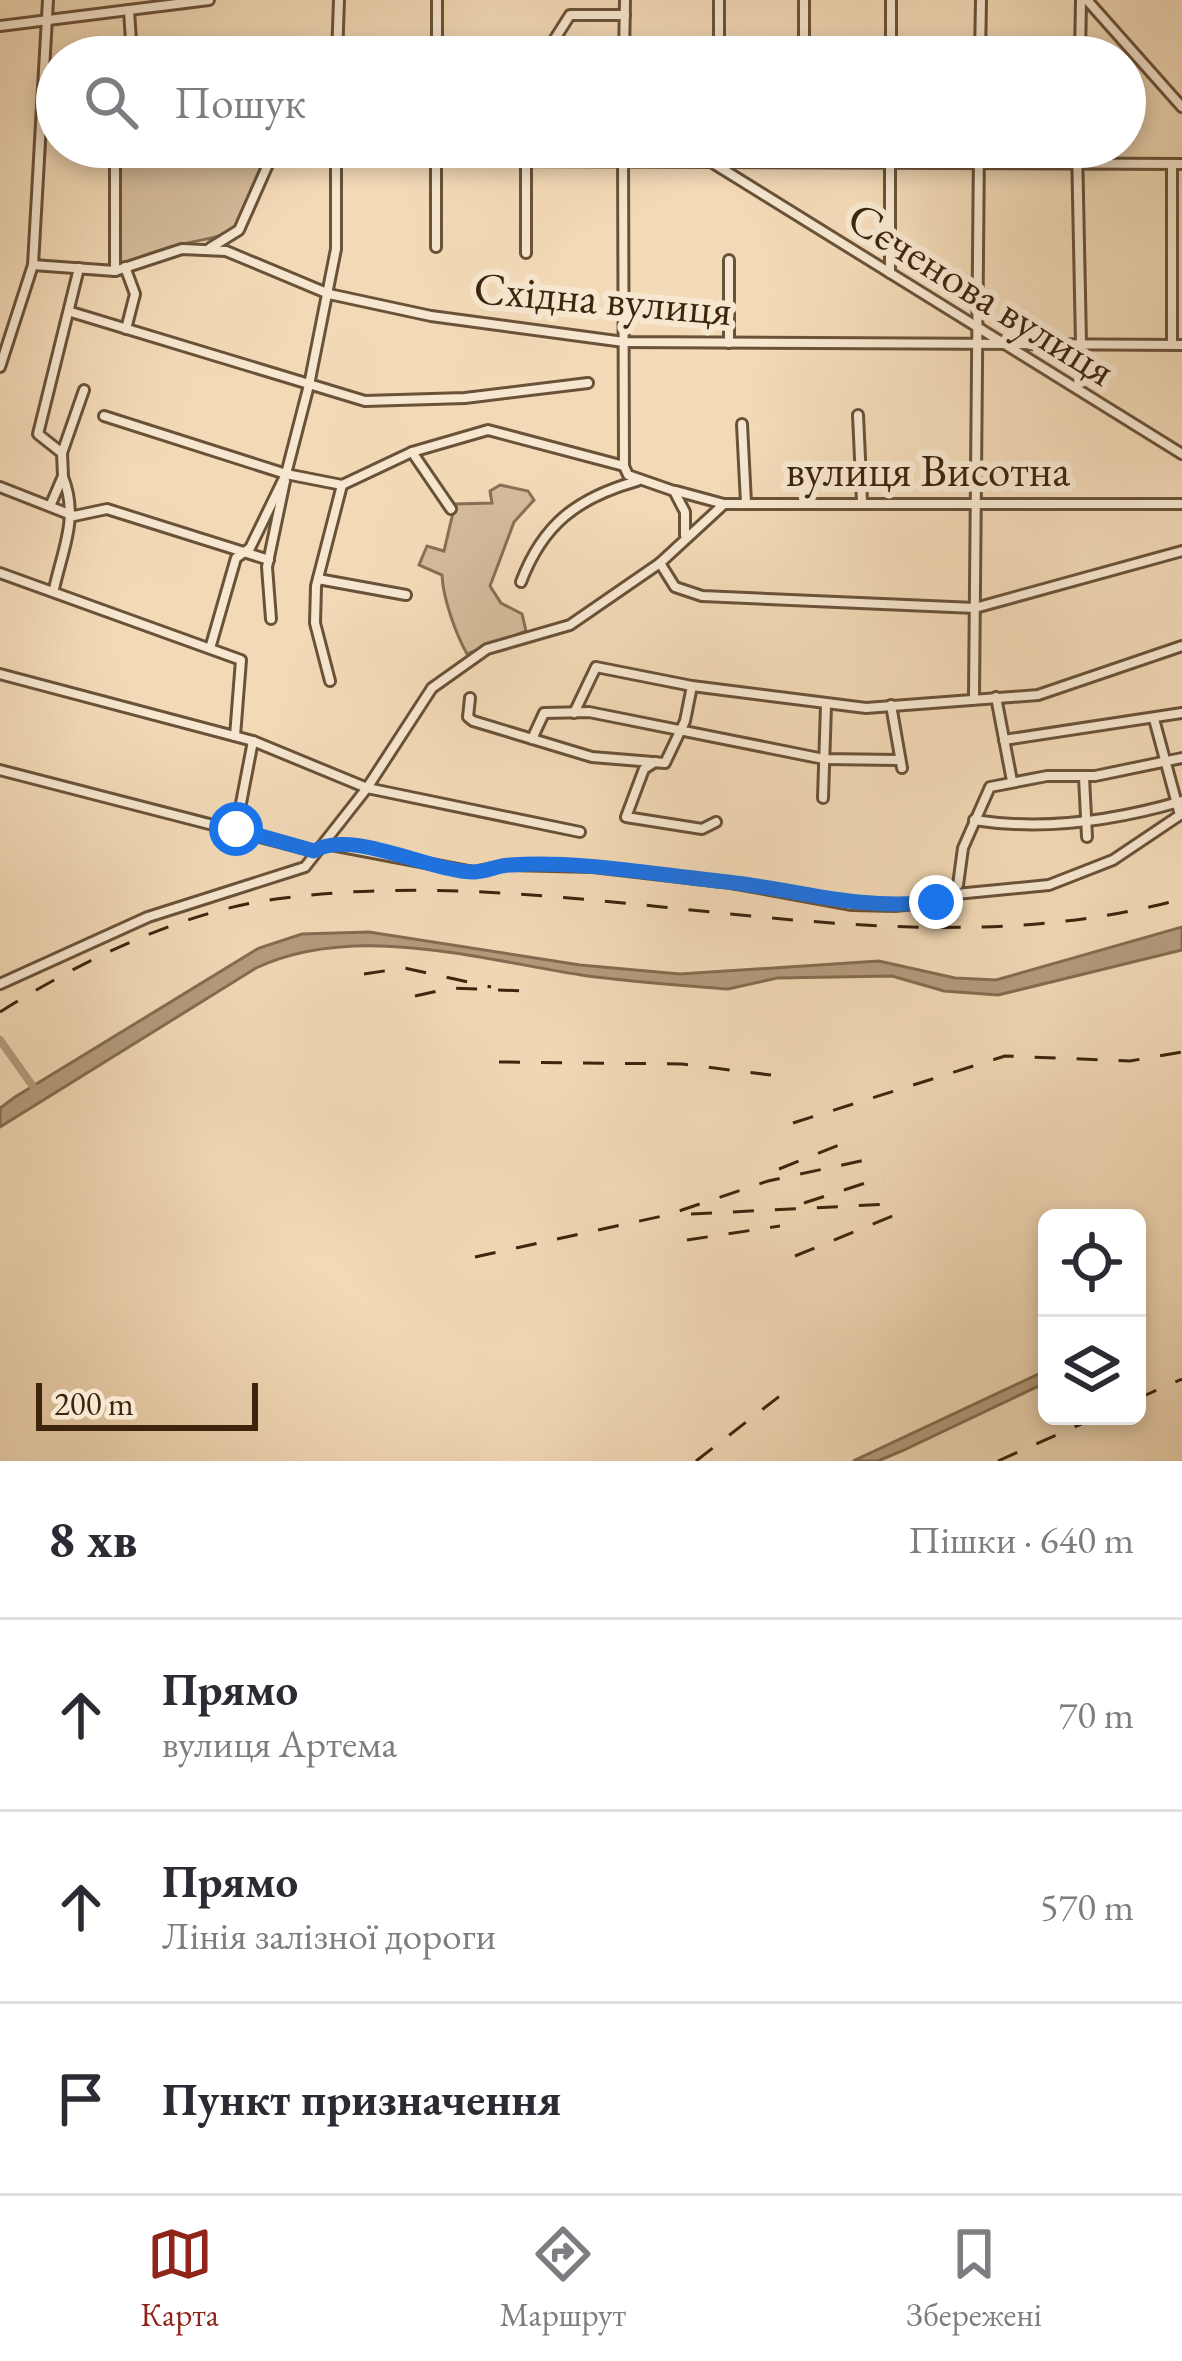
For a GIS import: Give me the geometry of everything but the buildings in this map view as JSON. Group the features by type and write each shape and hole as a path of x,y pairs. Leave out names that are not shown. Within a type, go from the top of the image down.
{"street":[{"path":"47,36 48,0"},
{"path":"0,26 209,0"},
{"path":"338,0 338,36"},
{"path":"437,0 437,36"},
{"path":"624,36 625,0"},
{"path":"718,36 719,0"},
{"path":"804,0 804,36"},
{"path":"891,0 891,36"},
{"path":"980,36 981,0"},
{"path":"1081,36 1084,0"},
{"path":"1084,0 1117,36"},
{"path":"129,10 131,36"},
{"path":"556,36 570,15 625,15"},
{"path":"1146,68 1182,107"},
{"path":"1146,164 1177,164 1177,345"},
{"path":"0,367 33,265 39,168"},
{"path":"117,168 120,269 135,294 127,329"},
{"path":"207,250 239,230 266,168"},
{"path":"271,619 265,590 269,560 336,249 336,168"},
{"path":"436,168 436,248"},
{"path":"526,168 526,254"},
{"path":"624,168 624,466"},
{"name":"Сєченова вулиця","path":"725,168 978,332 1182,454"},
{"path":"890,168 890,274"},
{"path":"974,696 979,168"},
{"path":"1077,168 1081,343"},
{"name":"Східна вулиця","path":"33,265 120,269 182,249 226,251 329,294 431,316 624,342 1177,345"},
{"path":"729,260 729,344"},
{"path":"62,453 38,434 79,268"},
{"path":"71,312 365,401 465,398 588,383"},
{"path":"54,589 62,544 74,516 62,453 84,390"},
{"path":"858,415 862,502"},
{"path":"104,416 286,474 342,484 412,452 488,430 624,466 638,480 724,504"},
{"path":"742,424 746,503"},
{"path":"412,452 451,509"},
{"path":"212,645 239,553 250,548 286,474"},
{"path":"51,504 63,476"},
{"path":"521,582 537,540 564,514 638,480"},
{"path":"330,681 315,623 318,579 342,484"},
{"path":"0,487 74,516 107,508 269,560"},
{"path":"674,491 685,512 685,536"},
{"name":"вулиця Висотна","path":"326,844 432,688 499,644 570,626 660,563 724,504 1182,504"},
{"path":"660,563 675,587 702,596 975,608 1182,550"},
{"path":"0,573 212,645 241,660 236,736"},
{"path":"318,579 406,595"},
{"path":"574,713 596,667 826,705 891,705 1069,688 1182,646"},
{"path":"0,674 253,741 367,788 580,832"},
{"path":"470,698 468,717 473,721 592,757 657,762 668,761 692,686"},
{"path":"996,697 1012,781"},
{"path":"823,798 826,705"},
{"path":"532,739 544,713 574,713 824,759 900,764 891,705"},
{"path":"1004,740 1182,713"},
{"path":"946,895 1049,885 1113,860 1170,826 1180,815 1179,802 1154,719"},
{"path":"236,829 253,741"},
{"path":"0,984 148,917 305,866 314,851 326,844 473,872 507,865 593,868 731,883 852,905 936,902 958,885 974,820 990,787 1012,781 1084,777 1182,758"},
{"path":"657,762 644,769 626,817 701,829 716,822"},
{"path":"0,770 314,851"},
{"path":"1084,777 1090,808 1085,821 1087,837"},
{"path":"974,820 1028,829 1179,802"}],"shaded area":[{"path":"118,168 260,168 247,209 224,234 121,264 116,242"},
{"path":"500,485 528,491 534,500 514,522 490,586 501,603 522,614 526,631 467,654 451,616 442,575 419,565 427,546 444,551 455,504 492,503 490,491"},
{"path":"1182,927 1182,950 998,995 944,991 892,976 777,978 728,989 599,977 417,948 334,947 294,954 256,968 0,1127 0,1108 15,1097 259,948 302,934 369,932 580,965 680,974 879,961 955,978 996,980"},
{"path":"1038,1374 1038,1386 902,1451 878,1461 853,1461"}],"waterway":[{"path":"0,1040 37,1092"}],"railway":[{"path":"0,1012 132,941 204,915 276,899 389,891 503,893 844,924 957,927 1070,921 1182,899"},
{"path":"364,974 404,968 491,987"},
{"path":"415,996 451,988 524,991"},
{"path":"793,1123 1005,1056 1130,1061 1182,1052"},
{"path":"499,1062 682,1064 771,1075"},
{"path":"779,1169 849,1141"},
{"path":"475,1257 667,1215 768,1181 879,1157"},
{"path":"804,1203 884,1177"},
{"path":"691,1214 891,1204"},
{"path":"795,1256 900,1213"},
{"path":"687,1240 780,1226"},
{"path":"1146,1395 1182,1379"},
{"path":"696,1461 790,1388"},
{"path":"998,1461 1079,1425"}],"route":[{"path":"236,829 314,851 326,844 394,853 473,872 507,865 593,868 731,883 852,905 936,902"}]}
